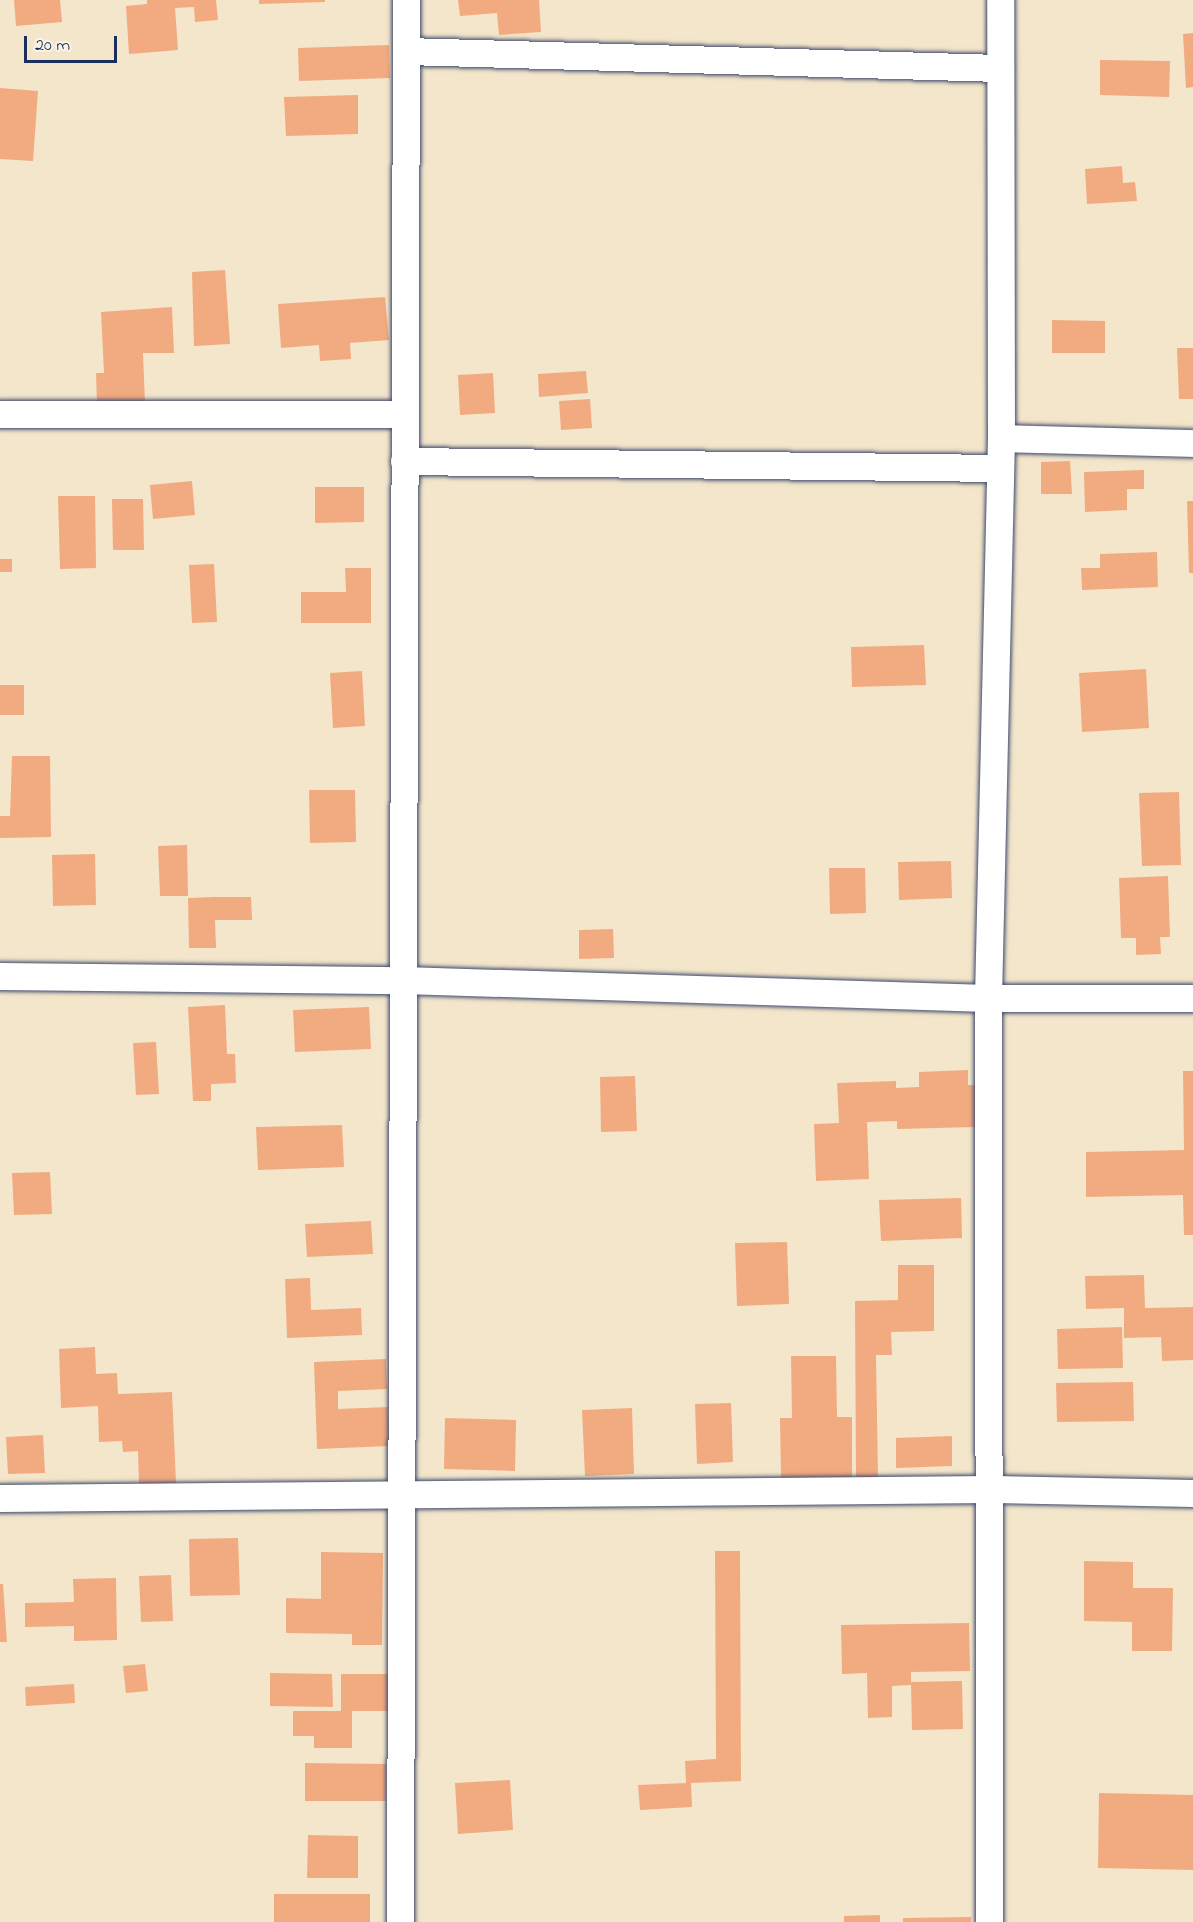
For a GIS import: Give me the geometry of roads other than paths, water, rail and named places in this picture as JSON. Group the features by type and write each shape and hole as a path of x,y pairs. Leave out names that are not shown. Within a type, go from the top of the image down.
{"street":[{"path":"400,1922 406,0"},
{"path":"989,1922 991,1489 988,998 1000,468 1000,0"},
{"path":"406,51 1000,68"},
{"path":"0,414 405,414"},
{"path":"1000,438 1193,443"},
{"path":"405,461 1000,468"},
{"path":"0,976 403,980 988,998 1193,998"},
{"path":"0,1498 991,1489 1193,1493"}]}
